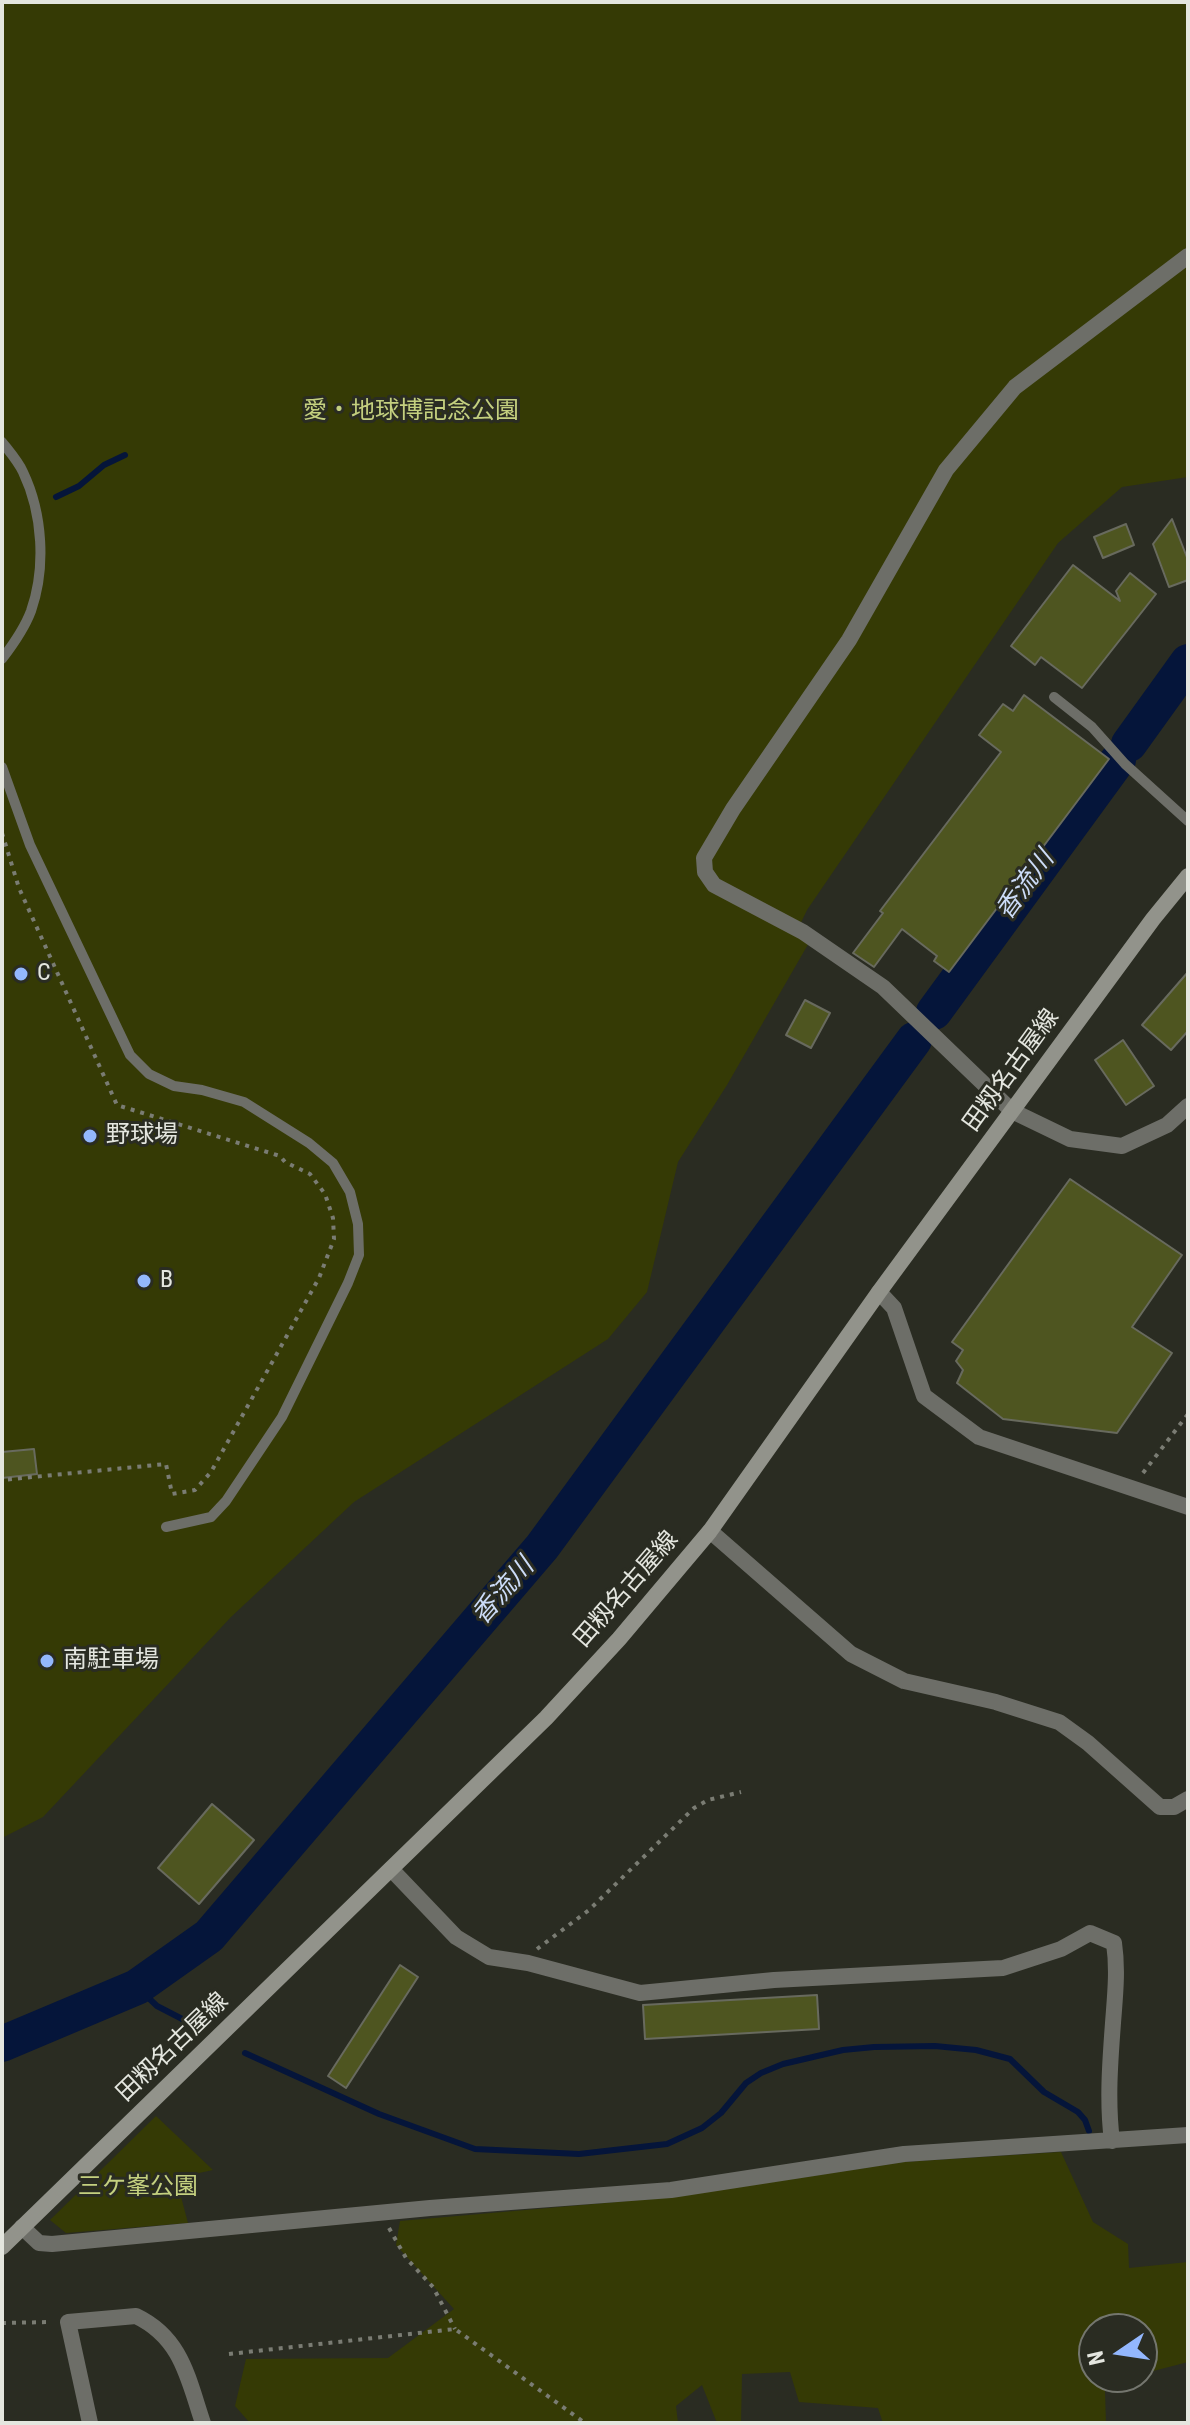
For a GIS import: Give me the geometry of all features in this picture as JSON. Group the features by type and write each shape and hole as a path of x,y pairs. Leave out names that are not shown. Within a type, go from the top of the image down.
{"main road":[{"name":"田籾名古屋線","path":"2,2247 546,1718 619,1639 710,1531 879,1292 1153,919 1188,876"}],"street":[{"path":"1188,256 1015,387 946,470 849,640 733,809 704,858 705,872 714,885 803,932 883,987 1012,1111 1070,1139 1122,1146 1167,1125 1188,1106"},
{"path":"879,1292 894,1308 924,1396 979,1437 1188,1507"},
{"path":"710,1531 851,1654 904,1681 996,1702 1059,1722 1088,1743 1160,1807 1174,1807 1188,1799"},
{"path":"391,1869 456,1937 489,1957 528,1963 640,1993 774,1980 1003,1968 1061,1949 1090,1933 1114,1943 1118,1967 1109,2070 1112,2141"},
{"path":"22,2227 39,2243 52,2244 382,2212 671,2190 904,2154 1188,2135"},
{"path":"90,2423 68,2322 136,2316 145,2320 179,2351 203,2423"}],"lane":[{"path":"2,442 23,470 33,498 39,528 40,561 31,612 2,659"},
{"path":"1054,697 1092,727 1125,764 1188,821"},
{"path":"2,767 30,845 130,1055 149,1074 174,1086 244,1102 309,1143 333,1163 345,1182 358,1224 359,1255 348,1283 282,1417 226,1501 211,1517 166,1527"}],"path":[{"path":"2,833 19,888 117,1105 280,1156 285,1162 310,1174 325,1194 333,1218 334,1239 319,1278 211,1472 195,1490 172,1494 166,1464 2,1480"},
{"path":"1131,1489 1188,1414"},
{"path":"528,1963 530,1955 589,1910 694,1808 724,1795 741,1792"},
{"path":"382,2212 406,2258 433,2287 455,2329 585,2423"},
{"path":"2,2323 68,2322"},
{"path":"229,2354 455,2329"}],"green space":[{"name":"愛・地球博記念公園","path":"2,2 1188,2 1188,477 1122,487 1058,543 807,910 796,933 810,941 727,1085 678,1162 647,1292 608,1339 354,1502 231,1617 43,1817 2,1838"},
{"name":"三ケ峯公園","path":"156,2116 213,2170 176,2178 188,2223 66,2233 50,2220"},
{"path":"1061,2152 1093,2222 1128,2244 1129,2268 1188,2262 1188,2362 1158,2370 1158,2313 1078,2313 1078,2393 1105,2393 1106,2423 883,2423 878,2408 799,2402 790,2372 742,2374 741,2423 717,2423 702,2385 676,2406 678,2423 250,2423 235,2406 246,2359 388,2358 454,2309 396,2245 400,2221 674,2197 904,2162"}],"building":[{"path":"1172,519 1188,560 1188,580 1169,587 1153,544"},
{"path":"1126,524 1134,545 1103,558 1094,537"},
{"path":"1073,565 1120,601 1116,591 1130,573 1156,594 1082,688 1041,657 1035,665 1011,646"},
{"path":"1024,695 1109,759 949,972 934,961 937,956 902,929 874,967 853,953 883,913 880,911 1001,752 979,735 1003,704 1013,711"},
{"path":"1188,972 1188,1031 1171,1050 1142,1025"},
{"path":"805,1000 830,1013 811,1048 786,1035"},
{"path":"1123,1040 1154,1086 1126,1105 1095,1060"},
{"path":"1070,1179 1182,1255 1132,1327 1172,1353 1117,1433 1003,1419 957,1383 963,1370 956,1361 963,1350 952,1342"},
{"path":"34,1449 37,1474 2,1478 2,1452"},
{"path":"212,1804 254,1840 199,1904 158,1868"},
{"path":"400,1965 418,1977 346,2088 328,2076"},
{"path":"817,1995 819,2029 645,2039 643,2005"}],"waterway":[{"path":"56,497 79,486 104,465 125,455"},
{"name":"香流川","path":"1129,744 1188,662"},
{"name":"香流川","path":"934,1012 1118,760"},
{"name":"香流川","path":"2,2044 137,1987 209,1936 542,1547 914,1040"},
{"path":"137,1987 157,2006 188,2022"},
{"path":"245,2053 379,2114 475,2149 579,2154 667,2144 702,2128 721,2113 746,2083 761,2073 783,2064 843,2050 874,2047 935,2046 976,2050 1010,2059 1044,2092 1078,2112 1089,2131"}],"place":[{"name":"C","path":"21,974"},
{"name":"野球場","path":"90,1136"},
{"name":"B","path":"144,1281"},
{"name":"南駐車場","path":"47,1661"}]}
